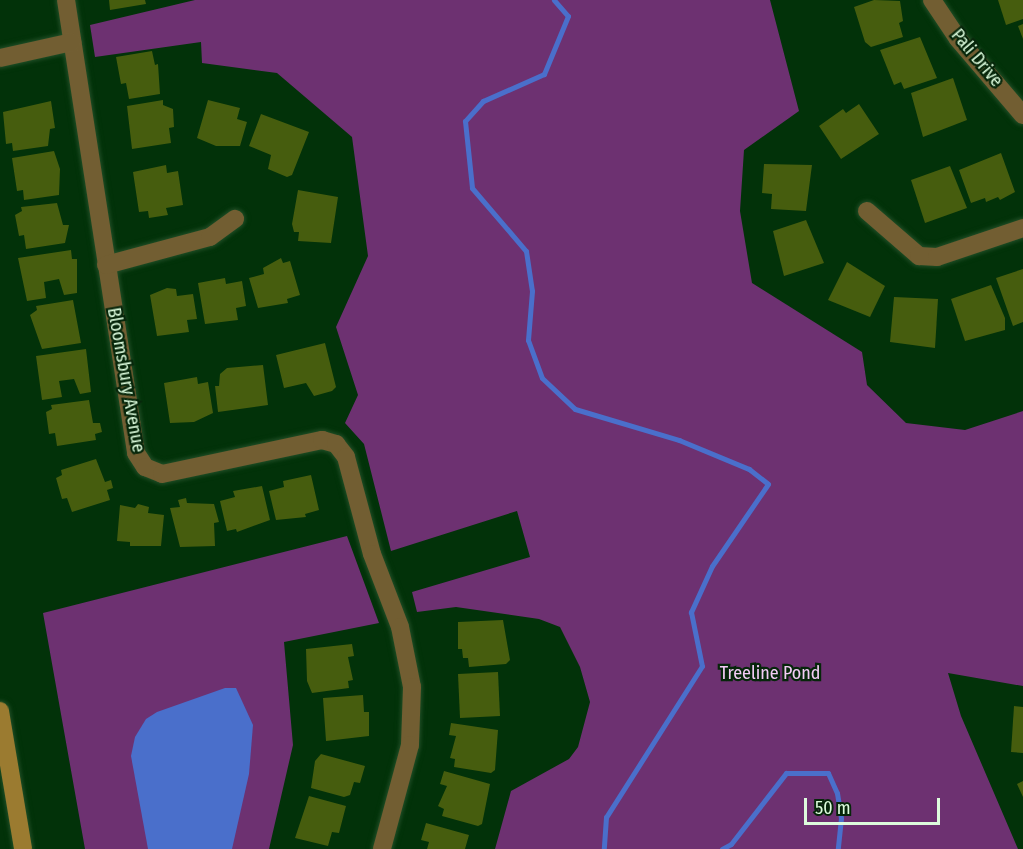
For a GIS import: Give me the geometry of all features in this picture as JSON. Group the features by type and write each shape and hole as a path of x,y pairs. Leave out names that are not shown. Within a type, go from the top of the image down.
{"street":[{"name":"Bloomsbury Avenue","path":"66,0 133,440 145,467 162,474 182,472 322,440 336,444 346,457 372,554 400,627 412,687 410,745 382,849"},
{"name":"Pali Drive","path":"932,0 958,39 1023,115"},
{"path":"0,58 72,42"},
{"path":"867,211 919,256 937,257 1023,228"},
{"path":"106,266 210,237 235,219"},
{"path":"0,711 22,849"}],"green space":[{"name":"Treeline Pond","path":"195,0 770,0 799,111 744,150 740,211 752,283 862,352 867,385 906,423 965,430 1023,411 1023,686 948,673 961,716 1018,849 495,849 511,791 569,759 578,747 590,702 580,667 560,627 539,619 456,607 417,612 412,592 530,557 517,511 391,551 364,444 345,423 358,395 336,327 368,256 352,137 277,73 202,63 201,42 95,57 90,25"},
{"path":"347,536 379,623 284,642 293,745 269,849 85,849 43,613"}],"water":[{"path":"225,688 236,688 253,725 249,774 232,849 148,849 131,756 135,737 146,719 157,712"}],"building":[{"path":"109,0 145,0 146,4 110,10"},
{"path":"874,0 900,1 903,21 899,23 903,37 871,47 865,42 854,7"},
{"path":"998,0 1023,0 1023,19 1006,25"},
{"path":"1023,24 1023,39 1018,26"},
{"path":"920,37 937,78 904,89 901,82 894,85 880,50"},
{"path":"152,51 155,65 158,64 160,94 129,99 126,83 121,84 116,57"},
{"path":"953,78 967,120 923,137 911,93"},
{"path":"163,100 163,105 173,109 174,127 169,128 171,143 132,149 127,106"},
{"path":"208,100 240,108 237,119 247,122 240,146 216,146 197,138"},
{"path":"51,101 55,128 50,129 48,146 13,151 12,143 6,144 3,112"},
{"path":"859,104 879,134 841,159 819,126 843,109 846,113"},
{"path":"261,114 309,132 292,175 287,177 268,169 271,155 249,146"},
{"path":"54,151 60,169 59,195 24,200 23,190 17,191 12,158"},
{"path":"1001,153 1015,192 1000,200 998,197 986,202 985,198 971,203 959,170"},
{"path":"764,164 812,165 806,211 771,209 772,194 762,193"},
{"path":"166,165 167,173 178,171 183,205 166,208 168,215 149,218 148,211 139,212 133,172"},
{"path":"950,166 967,208 925,223 911,180"},
{"path":"298,190 338,197 331,243 298,241 299,232 294,232 292,224"},
{"path":"57,203 63,225 69,225 65,243 26,249 24,235 19,236 15,215 22,211 21,207"},
{"path":"806,220 824,263 784,276 773,231"},
{"path":"71,250 72,259 77,259 77,293 64,295 59,279 44,282 46,298 27,301 18,258"},
{"path":"281,258 283,263 290,261 300,295 287,299 288,303 258,308 249,278 264,274 263,268"},
{"path":"847,262 885,286 870,317 828,300"},
{"path":"1023,269 1023,322 1013,326 996,278"},
{"path":"225,278 226,284 242,281 246,306 236,308 238,320 205,324 198,283"},
{"path":"991,285 1005,318 1005,330 965,341 951,299"},
{"path":"167,288 176,289 177,296 193,294 197,319 187,320 189,332 157,336 150,295"},
{"path":"894,297 938,299 935,348 890,342"},
{"path":"73,300 81,343 42,349 30,315 37,310 36,306"},
{"path":"325,343 336,387 332,391 314,396 306,383 284,388 276,355"},
{"path":"86,349 91,392 80,394 74,379 59,381 62,397 42,400 36,356"},
{"path":"263,365 268,405 218,412 215,386 219,386 220,374 227,368"},
{"path":"197,377 198,384 208,382 213,413 194,422 170,423 164,383"},
{"path":"89,400 93,423 100,423 102,432 95,434 96,440 57,446 55,433 49,434 46,412 52,409 51,405"},
{"path":"96,459 105,482 111,480 113,488 107,490 110,500 72,512 67,498 62,499 56,478 62,475 61,470"},
{"path":"311,475 319,510 305,514 306,517 276,520 269,491 284,487 283,481"},
{"path":"262,486 270,520 237,532 236,529 227,531 220,501 235,497 233,491"},
{"path":"186,498 187,503 214,504 219,522 214,523 215,546 180,547 170,508 180,507 178,500"},
{"path":"138,504 149,507 148,513 164,515 161,546 130,546 130,542 117,541 120,505 135,508"},
{"path":"503,620 510,660 506,664 469,667 468,658 463,658 462,649 458,649 458,622"},
{"path":"352,644 354,656 348,657 353,680 348,681 349,688 312,693 307,681 306,649"},
{"path":"498,672 500,716 460,718 458,674"},
{"path":"363,695 364,712 369,712 369,736 326,741 323,698"},
{"path":"1014,706 1023,707 1023,753 1011,752"},
{"path":"451,723 498,730 495,770 491,773 454,767 455,759 450,758 456,736 449,735"},
{"path":"321,754 365,766 360,783 354,782 350,795 344,797 311,788 315,761"},
{"path":"444,771 490,784 482,824 478,826 442,816 444,809 438,806 447,786 440,784"},
{"path":"1023,781 1023,797 1017,784"},
{"path":"309,796 346,806 339,833 332,832 328,846 295,838"},
{"path":"426,823 469,835 465,849 427,849 429,842 421,840"}],"waterway":[{"path":"554,0 568,16 544,74 483,101 465,121 472,188 526,251 532,291 528,340 542,378 575,409 679,440 749,469 768,484 712,566 691,612 702,666 606,817 604,849"},
{"path":"722,849 731,844 786,773 828,773 837,793 841,818 838,849"}]}
